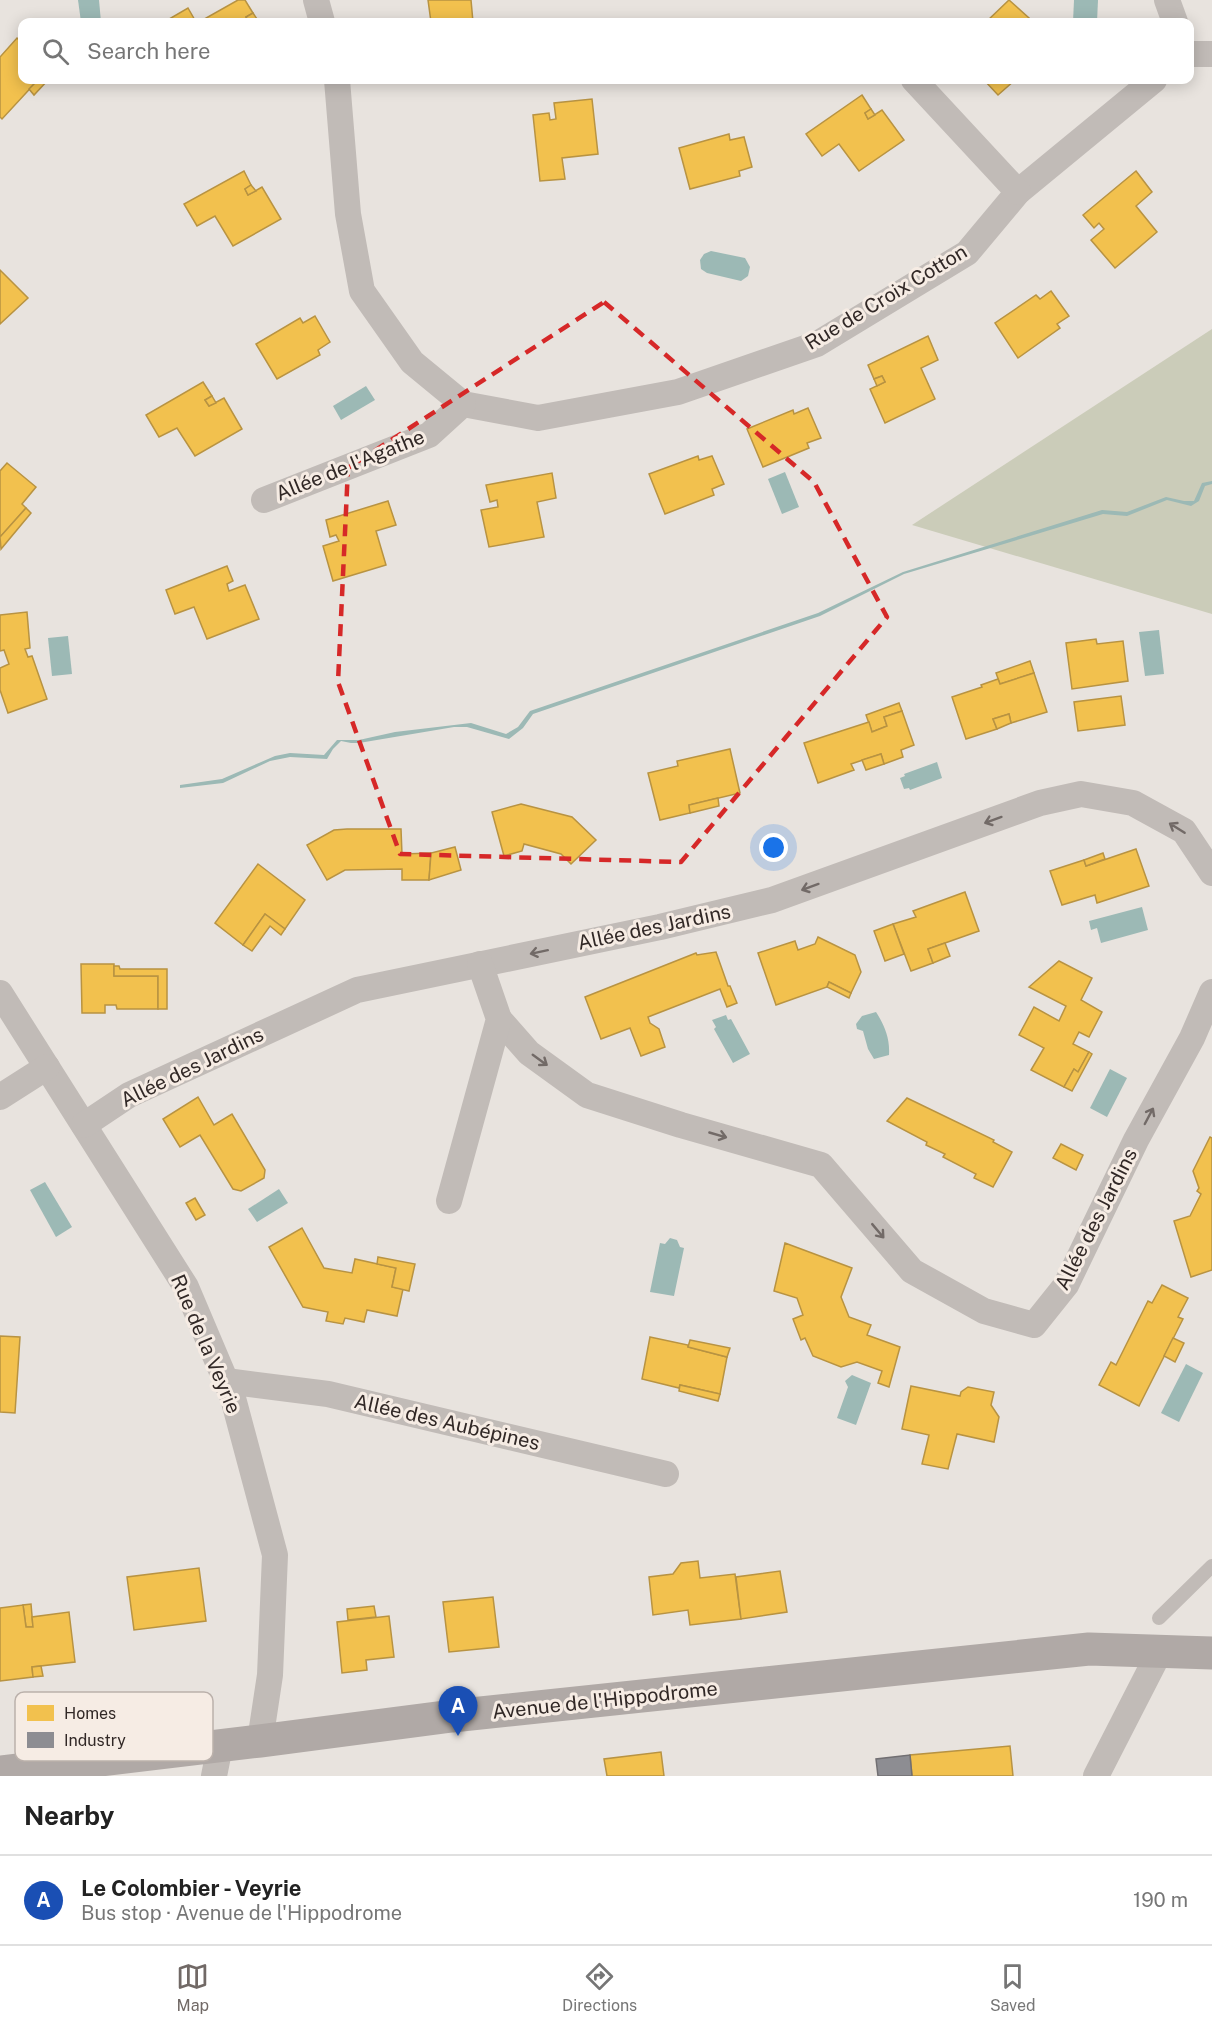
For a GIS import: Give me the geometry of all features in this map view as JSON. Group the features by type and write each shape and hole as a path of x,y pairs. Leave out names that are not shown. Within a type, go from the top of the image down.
{"main road":[{"name":"Avenue de l'Hippodrome","path":"0,1772 217,1761 260,1741 452,1716 1078,1650 1212,1653"}],"street":[{"path":"316,0 321,18"},
{"path":"1167,0 1174,18"},
{"path":"1194,54 1212,54"},
{"name":"Rue de Croix Cotton","path":"337,84 348,214 362,291 412,362 462,404 538,418 678,392 817,344 967,253 1018,192 1149,84"},
{"path":"918,84 1018,192"},
{"name":"Allée de l'Agathe","path":"264,500 429,435 462,404"},
{"name":"Allée des Jardins","path":"84,1125 129,1095 357,990 660,927 772,900 1040,803 1081,794 1133,803 1184,831 1212,873"},
{"path":"449,1201 499,1019 480,964"},
{"name":"Rue de la Veyrie","path":"0,993 186,1287 233,1398 275,1555 270,1675 260,1741"},
{"name":"Allée des Jardins","path":"499,1019 529,1053 587,1095 681,1125 822,1165 912,1271 984,1311 1034,1325 1066,1285 1137,1140 1192,1038 1212,993"},
{"path":"0,1097 47,1067"},
{"name":"Allée des Aubépines","path":"226,1381 328,1395 666,1474"},
{"path":"1096,1776 1160,1651"}],"lane":[{"path":"1159,1618 1212,1566"}],"highlighted area":[{"path":"604,302 814,482 887,617 681,862 400,854 338,682 348,468"}],"green space":[{"path":"1212,329 1212,614 912,525"}],"water":[{"path":"78,0 99,0 101,18 80,18"},
{"path":"1074,0 1098,0 1097,18 1073,18"},
{"path":"711,251 745,258 750,267 748,276 741,281 707,273 701,269 700,260 704,254"},
{"path":"366,386 375,400 341,420 333,406"},
{"path":"785,472 799,507 782,514 768,479"},
{"path":"1212,481 1212,484 1205,486 1199,501 1191,506 1167,500 1127,516 1103,514 904,574 820,616 533,714 523,728 509,739 467,727 454,727 359,743 341,741 327,759 290,757 270,761 223,783 180,788 180,785 222,779 275,756 290,753 324,755 337,740 359,740 395,732 471,723 506,734 518,727 530,711 818,613 903,572 1102,510 1127,512 1166,497 1194,501 1202,483"},
{"path":"1159,630 1164,674 1145,676 1139,632"},
{"path":"68,636 72,674 52,676 48,638"},
{"path":"937,762 942,778 910,790 909,788 904,789 900,778 905,776 904,774"},
{"path":"1142,907 1148,930 1101,943 1097,928 1091,930 1089,921"},
{"path":"876,1012 886,1033 889,1055 874,1059 868,1049 863,1031 857,1029 856,1024 862,1016"},
{"path":"726,1015 728,1020 731,1019 750,1054 733,1063 714,1029 716,1027 712,1020"},
{"path":"1110,1069 1127,1078 1107,1117 1090,1108"},
{"path":"45,1182 72,1227 56,1237 30,1190"},
{"path":"279,1189 288,1203 257,1222 248,1209"},
{"path":"670,1238 677,1240 680,1247 684,1248 674,1296 650,1292 660,1243 665,1244"},
{"path":"1186,1364 1203,1373 1179,1422 1161,1413"},
{"path":"852,1375 871,1383 856,1425 837,1418 848,1387 845,1381"}],"building: Homes":[{"path":"238,0 245,0 253,13 247,18 206,18"},
{"path":"428,0 471,0 473,18 430,18"},
{"path":"1009,0 1029,18 990,18"},
{"path":"188,8 194,18 171,18"},
{"path":"253,13 256,18 247,18"},
{"path":"17,38 18,84 34,84 2,119 0,117 0,57"},
{"path":"34,84 44,84 34,95 29,89"},
{"path":"988,84 1010,84 998,95"},
{"path":"862,95 871,109 865,113 868,119 882,110 904,140 859,171 839,144 822,156 806,134"},
{"path":"592,99 598,154 562,158 565,179 540,181 533,115 549,113 550,120 556,119 554,103"},
{"path":"871,109 875,115 868,119 865,113"},
{"path":"729,134 730,140 744,137 752,167 739,171 740,176 690,189 679,148"},
{"path":"244,171 251,185 245,189 248,195 262,187 281,219 233,246 215,216 197,226 184,204"},
{"path":"1136,171 1152,192 1136,206 1157,232 1115,268 1091,240 1104,229 1099,223 1094,228 1083,215"},
{"path":"251,185 256,191 248,195 245,189"},
{"path":"0,270 28,298 0,324"},
{"path":"1051,291 1069,316 1057,324 1060,328 1018,358 995,323 1036,295 1040,299"},
{"path":"315,316 330,342 318,350 320,355 277,379 256,344 300,318 303,323"},
{"path":"928,336 938,360 921,368 935,399 885,423 870,389 885,382 882,376 874,379 868,365"},
{"path":"882,376 885,382 877,386 874,379"},
{"path":"203,382 212,396 205,400 209,406 224,398 242,429 195,456 177,428 159,437 146,415"},
{"path":"212,396 216,403 209,406 205,400"},
{"path":"808,408 821,438 807,443 809,448 763,467 747,429 793,410 794,414"},
{"path":"698,456 699,460 712,456 724,484 712,489 714,495 665,514 649,474"},
{"path":"7,463 36,487 22,504 26,508 0,537 0,471"},
{"path":"552,473 556,498 537,502 544,537 489,547 481,510 498,507 497,500 490,502 486,485"},
{"path":"388,501 396,525 376,531 386,565 333,581 323,546 339,541 336,535 330,537 326,520"},
{"path":"26,508 31,513 1,549 0,537"},
{"path":"227,566 233,581 227,584 229,591 245,585 259,619 207,639 194,607 175,614 166,590"},
{"path":"27,612 30,648 25,649 28,657 32,656 47,699 8,713 0,690 0,668 9,664 4,650 0,651 0,615"},
{"path":"1096,639 1097,644 1123,641 1128,681 1072,689 1066,643"},
{"path":"1030,661 1034,673 1000,684 996,673"},
{"path":"1034,673 1047,712 1011,723 1009,714 993,719 997,729 966,739 952,697 998,679 1000,684"},
{"path":"1121,696 1125,725 1078,731 1074,702"},
{"path":"899,703 902,711 884,717 887,726 872,732 866,715"},
{"path":"902,711 914,745 901,750 903,757 884,764 881,754 851,764 854,770 818,783 804,743 869,722 872,732 887,726 884,717"},
{"path":"1009,714 1011,723 997,729 993,719"},
{"path":"730,749 740,793 689,805 690,813 660,820 648,773 678,766 677,761"},
{"path":"881,754 884,764 866,770 862,760"},
{"path":"718,798 719,806 690,813 689,805"},
{"path":"521,804 572,817 596,840 571,864 561,854 524,844 522,851 504,856 492,812"},
{"path":"401,829 402,854 431,853 429,880 402,880 402,869 345,870 327,880 307,845 334,830"},
{"path":"455,847 461,870 429,880 431,853"},
{"path":"1136,849 1149,886 1097,903 1095,895 1062,905 1050,871 1084,860 1086,866"},
{"path":"1103,853 1105,859 1086,866 1084,860"},
{"path":"258,864 305,900 285,929 265,914 243,945 215,923"},
{"path":"965,892 979,931 928,949 933,963 911,971 893,924 916,917 913,911"},
{"path":"265,914 285,929 281,935 270,926 252,951 243,945"},
{"path":"893,924 904,954 885,961 874,931"},
{"path":"818,937 855,955 861,972 851,993 829,982 827,987 776,1005 758,953 795,941 798,950 815,944"},
{"path":"945,943 950,956 933,963 928,949"},
{"path":"716,952 728,986 737,1003 727,1007 720,989 648,1017 650,1023 659,1029 665,1047 641,1056 630,1028 601,1039 585,997 696,953 697,955"},
{"path":"1059,961 1092,978 1081,1000 1102,1012 1089,1037 1079,1032 1073,1044 1089,1052 1078,1072 1074,1069 1064,1087 1031,1070 1044,1048 1019,1035 1034,1007 1059,1021 1066,1006 1029,987"},
{"path":"81,964 114,964 114,976 158,976 158,1009 117,1009 116,1005 105,1005 105,1013 82,1013"},
{"path":"114,966 119,966 120,969 167,969 167,1009 158,1009 158,976 114,976"},
{"path":"829,982 851,993 849,998 827,987"},
{"path":"1089,1052 1092,1054 1072,1091 1064,1087 1074,1069 1078,1072"},
{"path":"198,1097 214,1125 232,1114 265,1170 264,1178 241,1191 233,1189 200,1135 180,1147 163,1119"},
{"path":"907,1098 994,1140 993,1142 1012,1152 993,1187 974,1178 976,1174 943,1157 945,1154 926,1145 927,1142 887,1121"},
{"path":"1210,1137 1212,1138 1212,1270 1191,1277 1174,1221 1190,1216 1201,1194 1197,1191 1199,1188 1193,1171"},
{"path":"1061,1144 1083,1155 1076,1170 1053,1158"},
{"path":"195,1198 205,1215 196,1220 186,1203"},
{"path":"302,1228 324,1268 352,1273 355,1259 396,1268 392,1287 403,1289 397,1316 367,1310 364,1322 345,1318 343,1324 326,1321 328,1312 303,1307 269,1247"},
{"path":"785,1243 852,1268 841,1297 849,1317 871,1325 867,1335 900,1347 889,1387 878,1383 882,1371 857,1362 841,1367 813,1356 805,1338 801,1340 793,1319 803,1315 797,1298 774,1291"},
{"path":"378,1257 415,1264 409,1291 392,1287 396,1268 377,1264"},
{"path":"1162,1285 1188,1298 1178,1317 1183,1319 1139,1406 1099,1385 1111,1362 1116,1365 1148,1301 1152,1303"},
{"path":"0,1336 20,1337 15,1413 0,1412"},
{"path":"650,1337 688,1345 688,1347 727,1357 720,1394 680,1385 679,1388 642,1379"},
{"path":"1173,1338 1184,1343 1175,1362 1164,1356"},
{"path":"690,1340 730,1348 727,1357 688,1347"},
{"path":"680,1385 720,1394 718,1401 679,1391"},
{"path":"911,1386 960,1396 961,1392 968,1387 994,1392 991,1405 999,1417 994,1442 957,1434 948,1469 922,1464 929,1435 902,1429"},
{"path":"698,1561 700,1578 735,1574 741,1619 690,1625 688,1610 653,1615 649,1577 673,1574 681,1563"},
{"path":"199,1568 206,1621 134,1630 127,1577"},
{"path":"780,1571 787,1612 741,1619 736,1577"},
{"path":"493,1597 499,1647 449,1652 443,1602"},
{"path":"31,1604 33,1627 26,1627 23,1605"},
{"path":"23,1605 26,1627 33,1627 32,1617 69,1612 75,1662 32,1667 33,1677 0,1681 0,1608"},
{"path":"374,1606 376,1617 348,1620 347,1609"},
{"path":"389,1616 394,1657 366,1660 367,1670 342,1673 337,1622"},
{"path":"41,1666 43,1676 33,1677 32,1667"},
{"path":"1010,1746 1013,1776 912,1776 910,1755"},
{"path":"661,1752 664,1776 607,1776 604,1759"}],"building: Industry":[{"path":"910,1755 912,1776 878,1776 876,1759"}],"place":[{"name":"Le Colombier - Veyrie","path":"458,1736"}]}
